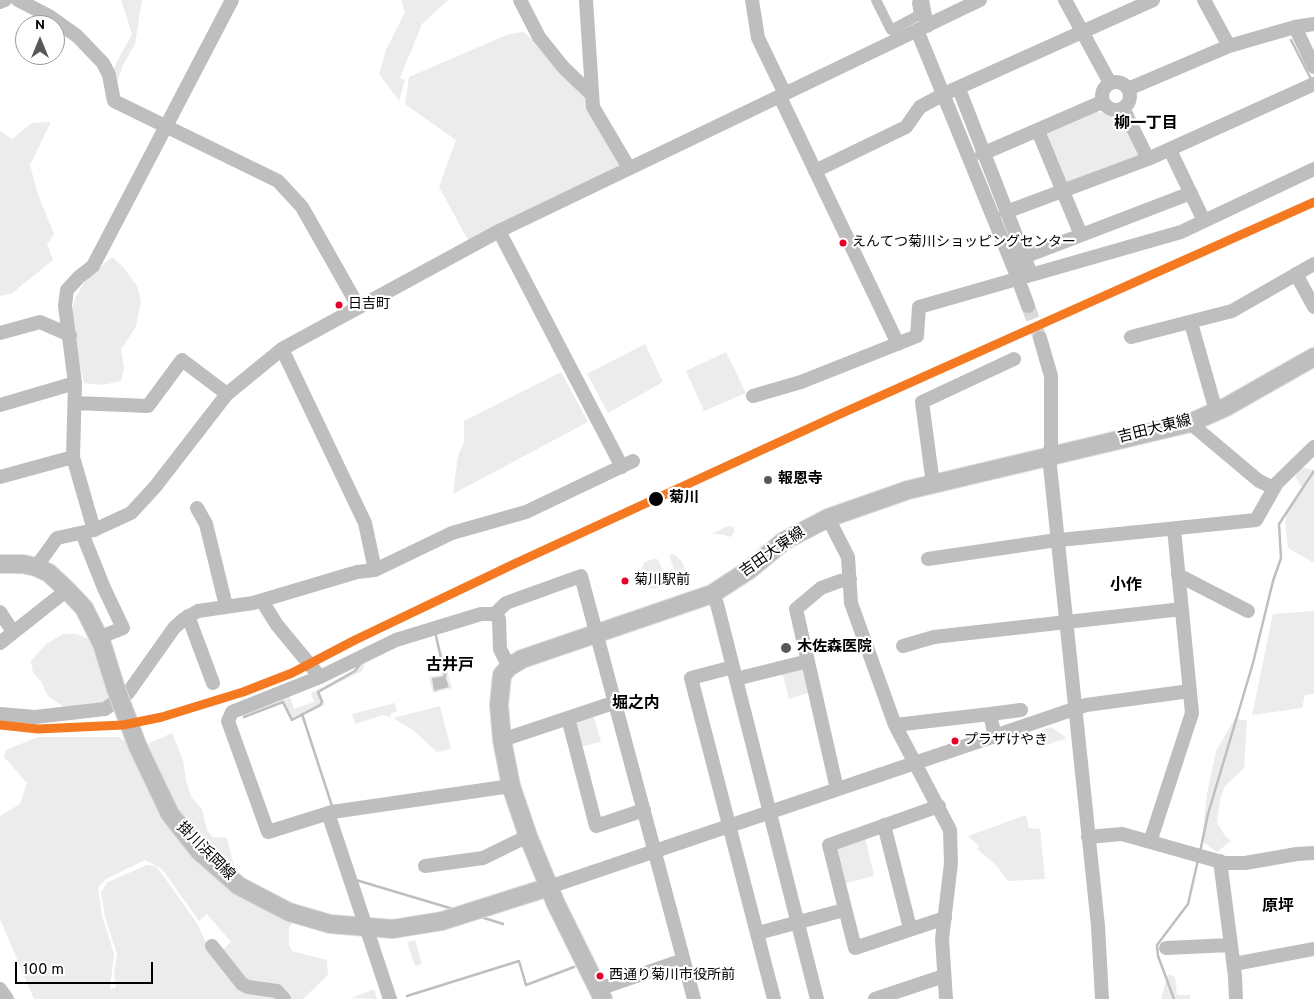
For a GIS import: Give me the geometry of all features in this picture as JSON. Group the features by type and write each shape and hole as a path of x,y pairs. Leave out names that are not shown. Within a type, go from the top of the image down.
{"main road":[{"name":"吉田大東線","path":"508,667 522,659 712,594 749,570 784,541 828,518 934,484 1190,423 1216,411 1314,357"},
{"name":"掛川浜岡線","path":"0,564 23,564 49,573 84,608 102,644 116,689 138,747 172,818 199,851 232,880 260,899 289,912 330,924 393,929 442,921 549,887"},
{"path":"508,667 502,675 500,694 502,740 511,786 528,836 549,887 600,994"}],"street":[{"path":"0,2 5,0"},
{"path":"18,0 49,16 77,36 103,63 109,75 114,101 278,181 302,208 358,306"},
{"path":"108,634 123,628 104,588 88,531 73,457 75,383 66,306 67,290 93,266 232,0"},
{"path":"520,0 539,37 563,66 591,94"},
{"path":"586,0 593,107 629,168"},
{"path":"752,0 758,38 815,171 898,344"},
{"path":"922,0 922,28 944,94 1015,271"},
{"path":"36,567 57,538 88,531 131,513 142,503 227,394 282,348 499,231 980,0"},
{"path":"1065,0 1110,83"},
{"path":"815,171 906,127 920,106 1153,0"},
{"path":"1204,0 1228,46"},
{"path":"1128,89 1228,46 1295,27 1314,24"},
{"path":"1295,27 1314,67"},
{"path":"1120,82 1128,89 1129,101 1123,108 1110,109 1102,102 1103,89 1110,83 1120,82"},
{"path":"1006,212 1170,150 1310,86"},
{"path":"959,89 982,154 1031,274"},
{"path":"982,154 1102,102"},
{"path":"1123,108 1148,159"},
{"path":"1038,131 1081,235"},
{"path":"1170,150 1204,221"},
{"path":"753,396 801,382 917,336 919,307 1181,232 1314,169"},
{"path":"1024,257 1191,193"},
{"path":"0,714 35,717 95,711 113,705 128,693 174,628 188,616 198,611 262,601 358,572 375,570 452,533 526,512 627,464 499,231"},
{"path":"1131,337 1232,312 1314,264"},
{"path":"1296,274 1314,307"},
{"path":"1021,287 1028,306"},
{"path":"0,333 40,322 70,335"},
{"path":"1191,323 1216,411"},
{"path":"1040,338 1051,376 1051,447 1049,456 1098,926 1102,999"},
{"path":"282,348 365,523 375,570"},
{"path":"934,484 922,402 1014,359"},
{"path":"74,403 148,406 182,360 227,394"},
{"path":"0,405 75,383"},
{"path":"1190,423 1259,481 1274,488"},
{"path":"928,559 1058,540 1256,520 1274,488 1314,447"},
{"path":"0,477 73,457"},
{"path":"197,508 206,524 226,606"},
{"path":"828,518 848,557 851,603 895,725 913,763 939,806 951,836 951,863 942,939 946,999"},
{"path":"1150,842 1192,713 1174,529"},
{"path":"1178,575 1248,611"},
{"path":"511,786 332,812 268,832 228,722 232,712 320,677 396,640 481,614 495,614 506,603 581,576 694,999"},
{"path":"837,789 796,609 821,588 850,579"},
{"path":"0,643 67,590"},
{"path":"712,594 717,604 735,673 817,999"},
{"path":"262,601 277,625 320,677"},
{"path":"903,646 929,637 1182,609"},
{"path":"0,612 13,632"},
{"path":"495,614 500,625 500,650 508,667"},
{"path":"188,616 213,683"},
{"path":"774,999 691,678 808,661"},
{"path":"549,887 1075,710 1086,704 1190,691"},
{"path":"502,740 616,702"},
{"path":"895,725 1021,710"},
{"path":"990,714 995,737"},
{"path":"568,718 596,826 644,810"},
{"path":"939,806 829,846 855,948 944,918"},
{"path":"332,812 390,999"},
{"path":"884,825 910,928"},
{"path":"1088,837 1122,834 1220,861 1245,863 1297,854 1314,854"},
{"path":"425,866 483,858 528,836"},
{"path":"1220,861 1234,964 1236,999"},
{"path":"758,933 844,910"},
{"path":"1166,948 1231,945"},
{"path":"212,946 242,984 248,987 277,991 284,999"},
{"path":"1234,964 1314,949"},
{"path":"600,994 684,960"},
{"path":"874,999 944,976"},
{"path":"0,988 7,999"}],"shaded area":[{"path":"121,0 142,0 135,44 122,67 118,80 113,69 132,34"},
{"path":"401,0 448,0 422,24 400,78 405,80 399,101 379,74 386,50 405,12"},
{"path":"524,32 563,67 593,107 626,162 469,242 439,187 456,140 405,104 409,77 509,34"},
{"path":"1094,111 1115,115 1125,123 1139,157 1068,184 1063,182 1044,135 1046,130"},
{"path":"51,122 30,165 38,195 54,234 47,244 53,260 11,294 0,296 0,131 12,139 32,123"},
{"path":"112,257 123,267 137,286 141,301 136,327 121,349 124,368 121,381 103,385 84,383 76,348 72,311 75,298 86,280"},
{"path":"645,344 663,382 608,413 587,374"},
{"path":"726,352 746,393 704,411 686,371"},
{"path":"561,372 588,422 453,494 458,456 464,442 464,421"},
{"path":"1302,467 1314,470 1314,563 1288,548 1285,522 1287,510 1302,487 1295,477"},
{"path":"728,526 733,527 735,531 731,537 711,534"},
{"path":"674,554 684,566 683,574 680,576 676,574 669,555"},
{"path":"656,558 660,563 667,585 654,589 646,587 642,582 640,571 645,562"},
{"path":"1314,611 1314,694 1305,695 1302,708 1252,715 1273,614"},
{"path":"63,634 76,634 89,639 111,694 107,702 64,707 48,696 41,681 33,673 31,661 46,644"},
{"path":"435,636 437,636 452,688 433,693 429,677 441,675 444,670"},
{"path":"366,661 362,671 320,692 325,705 292,721 282,703 243,718 242,714 289,694 294,709 314,702 311,693 354,670 357,664"},
{"path":"802,667 811,692 789,699 782,672"},
{"path":"445,676 449,687 434,691 432,678"},
{"path":"395,703 397,712 391,713 391,717 383,715 355,724 352,714"},
{"path":"440,706 451,749 437,752 413,730 393,718"},
{"path":"593,714 601,742 580,747 574,723"},
{"path":"1235,718 1247,721 1244,768 1225,786 1220,800 1217,822 1225,836 1231,841 1217,852 1202,841 1207,793 1216,751"},
{"path":"1051,727 1067,738 1038,748 1037,732"},
{"path":"172,733 183,760 186,782 192,798 202,809 207,830 212,837 227,838 236,875 219,861 177,812 145,745"},
{"path":"38,737 118,737 130,743 167,821 294,921 289,928 289,945 292,951 327,960 328,975 303,999 286,999 251,984 220,952 231,942 207,914 199,921 162,869 145,860 106,879 98,887 102,915 114,954 110,989 116,988 114,973 117,954 105,917 101,892 108,882 147,865 155,866 160,871 196,922 209,948 253,992 279,999 34,999 0,919 0,816 20,804 27,783 4,757 6,750"},
{"path":"1026,815 1029,828 1040,829 1045,879 1008,881 997,866 977,849 979,846 968,836"},
{"path":"865,836 874,876 843,884 836,846"},
{"path":"415,940 422,964 415,966 407,942"},
{"path":"1168,974 1175,977 1177,995 1191,995 1190,999 1161,999"},
{"path":"374,989 377,999 351,998"}],"waterway":[{"path":"876,0 891,30 919,15 917,3"},
{"path":"1291,40 1312,81"},
{"path":"1200,852 1208,814 1253,663 1273,581 1281,558 1279,524 1314,471"},
{"path":"436,636 445,676"},
{"path":"244,717 283,702 292,720 320,705 322,702 318,692 355,671 360,664"},
{"path":"302,714 332,806"},
{"path":"1174,999 1158,956 1157,945 1188,904 1198,860"},
{"path":"356,880 453,909"},
{"path":"481,917 503,924"},
{"path":"407,996 519,961 526,985 574,967"}],"tunnel":[{"path":"1028,306 1040,338"}],"transit line":[{"path":"0,725 38,729 123,725 162,717 243,692 292,673 355,640 516,563 838,415 1314,202"}],"place":[{"name":"えんてつ菊川ショッピングセンター","path":"843,243"},
{"name":"日吉町","path":"339,305"},
{"name":"報恩寺","path":"768,480"},
{"name":"菊川","path":"656,499"},
{"name":"菊川駅前","path":"625,581"},
{"name":"木佐森医院","path":"786,648"},
{"name":"プラザけやき","path":"955,741"},
{"name":"西通り菊川市役所前","path":"600,976"}],"district":[{"name":"柳一丁目","path":"1146,125"},
{"name":"小作","path":"1126,587"},
{"name":"古井戸","path":"450,667"},
{"name":"堀之内","path":"636,705"},
{"name":"原坪","path":"1278,908"}]}
